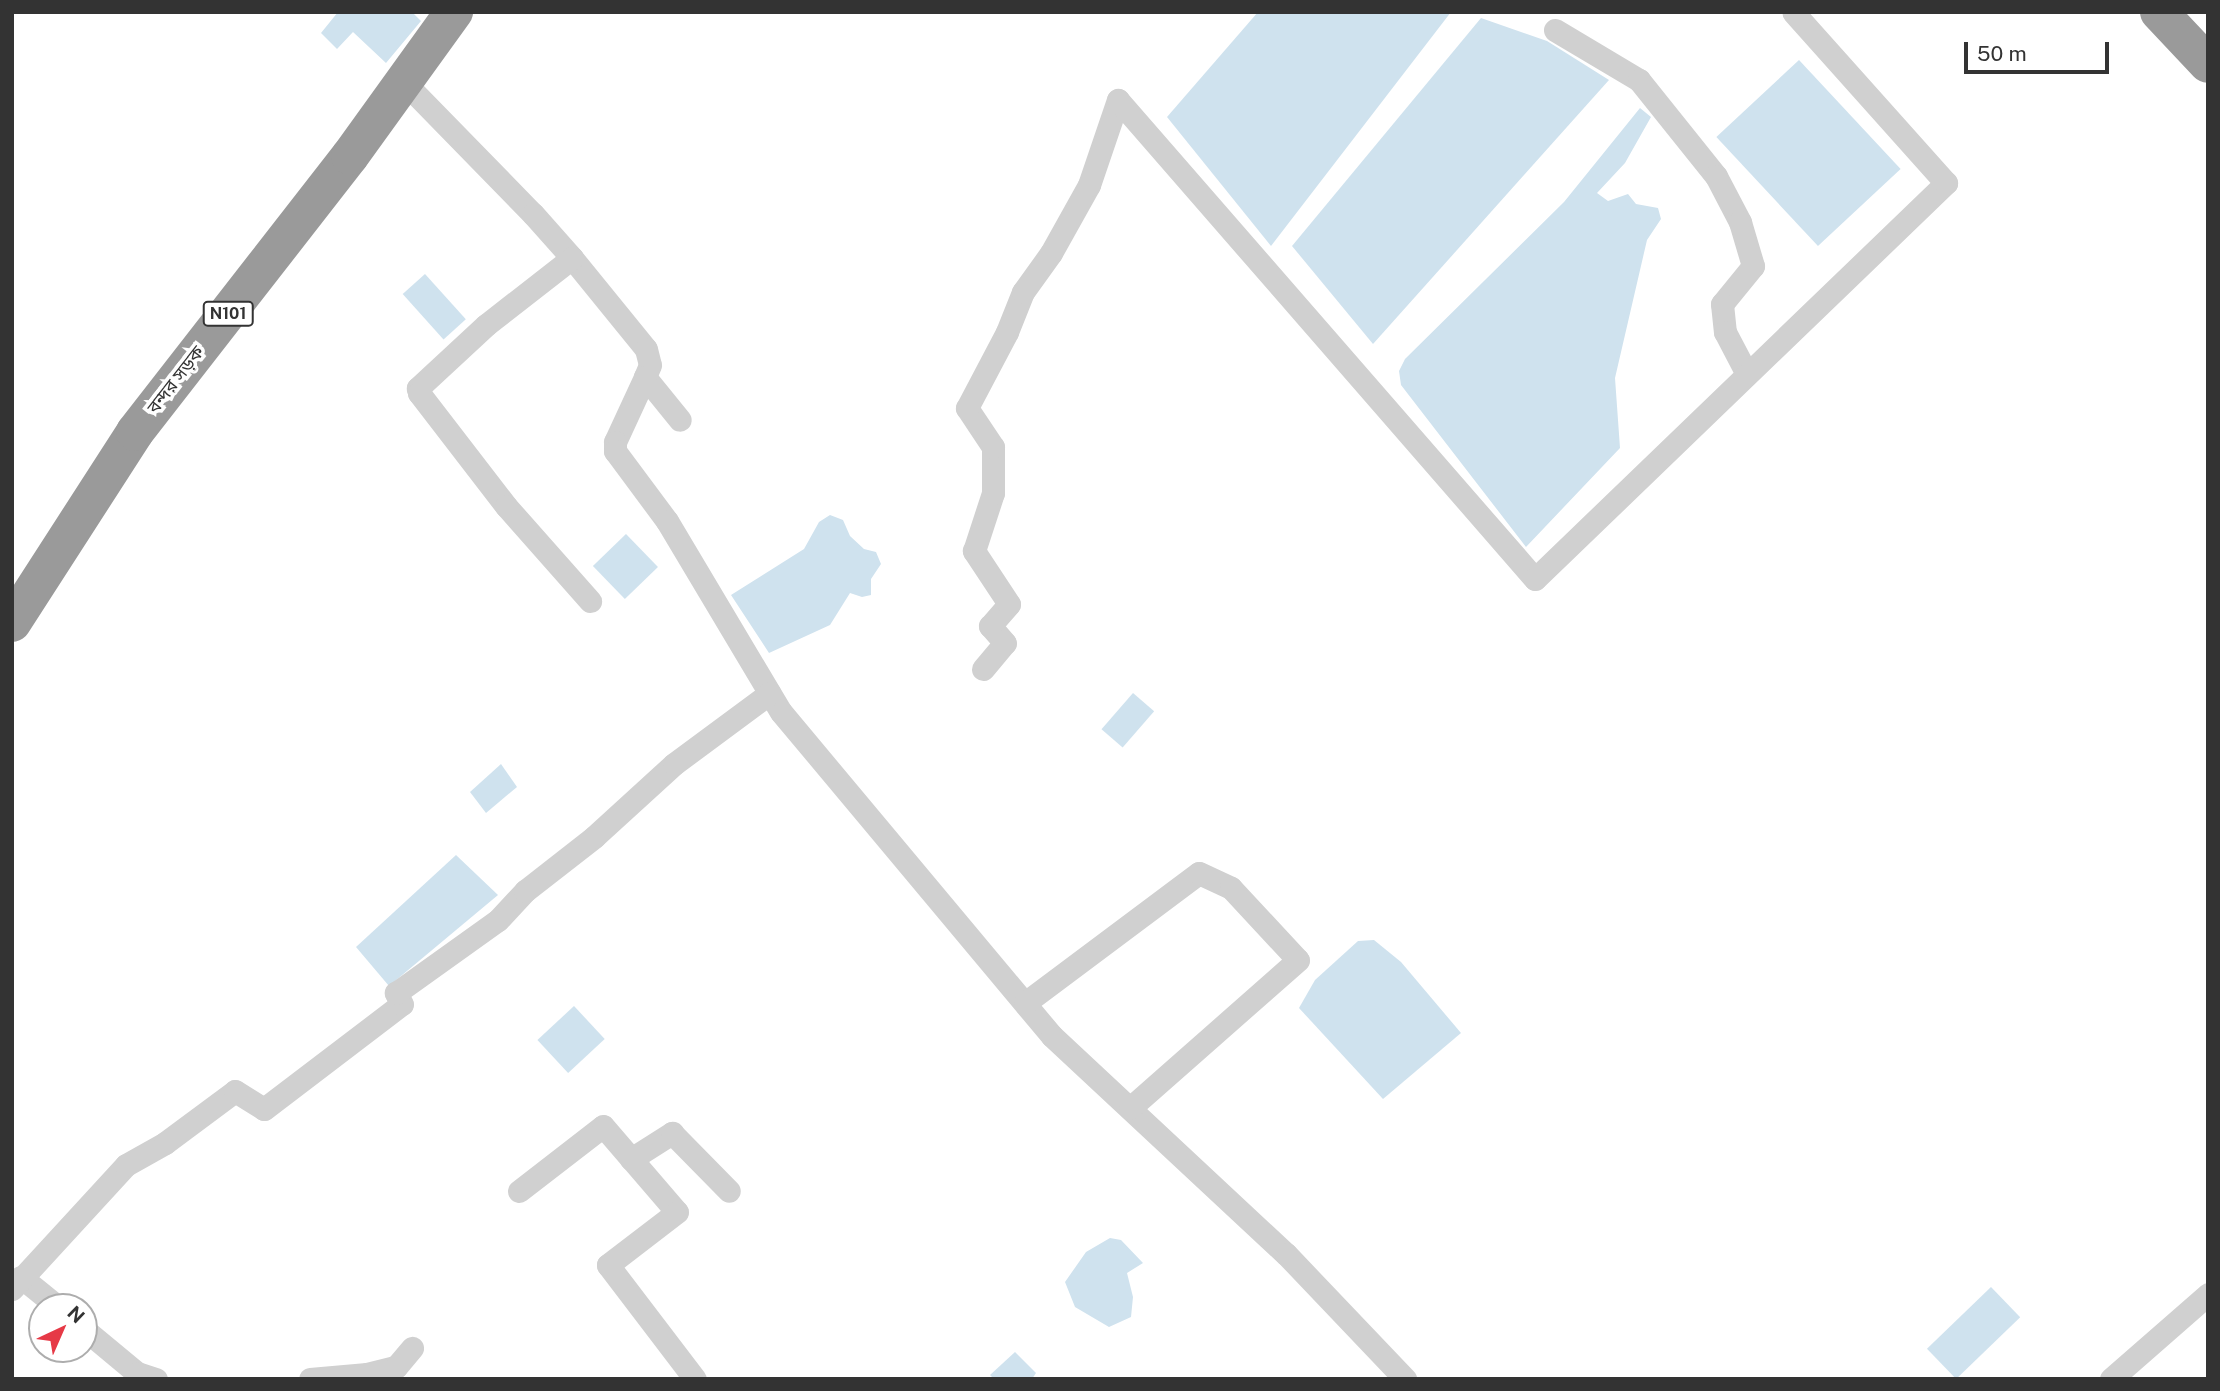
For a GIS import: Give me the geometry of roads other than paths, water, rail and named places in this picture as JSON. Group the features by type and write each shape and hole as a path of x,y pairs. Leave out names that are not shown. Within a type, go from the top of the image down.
{"highway":[{"name":"বন্দর সড়ক","path":"12,623 135,432 405,83 454,12"},
{"path":"2158,12 2208,64"}],"street":[{"path":"983,670 1005,643 990,626 1009,604 974,551 993,493 993,447 967,408 1007,332 1023,292 1051,253 1088,185 1118,100 1535,579 1946,183 1793,12"},
{"path":"1555,30 1639,80 1716,176 1740,222 1753,266 1722,304 1726,332 1747,374"},
{"path":"405,83 533,214 646,349 650,365 615,442 615,451 667,521 781,712 1052,1035 1286,1254 1405,1379"},
{"path":"572,258 486,325 418,388 419,393 506,506 590,601"},
{"path":"645,377 680,419"},
{"path":"34,1293 17,1283 126,1165 165,1143 235,1091 264,1109 402,1003 396,993 498,920 525,891 594,836 674,764 770,693"},
{"path":"1025,1003 1199,873 1231,888 1298,960 1130,1108"},
{"path":"519,1191 603,1126 677,1212 608,1265 695,1379"},
{"path":"631,1159 672,1133 729,1191"},
{"path":"2111,1379 2208,1294"},
{"path":"98,1341 137,1373 156,1379"},
{"path":"310,1379 367,1374 396,1367 412,1348"}],"water":[{"path":"338,12 412,12 421,21 386,63 353,32 337,49 321,33"},
{"path":"1258,12 1451,12 1271,246 1167,117"},
{"path":"1481,18 1547,41 1609,80 1373,344 1292,246"},
{"path":"1799,60 1901,169 1818,246 1716,137"},
{"path":"1640,108 1651,117 1625,163 1597,193 1608,201 1628,194 1636,204 1658,208 1661,219 1647,240 1615,378 1620,448 1526,547 1401,385 1399,371 1405,359 1564,202"},
{"path":"425,274 466,319 444,339 403,294"},
{"path":"830,515 843,520 850,536 864,549 876,552 881,564 871,579 871,595 862,597 850,593 830,625 769,653 731,595 804,549 819,522"},
{"path":"626,534 658,567 625,599 593,566"},
{"path":"1133,693 1154,711 1123,748 1102,729"},
{"path":"501,764 517,787 486,813 470,792"},
{"path":"456,855 498,895 389,986 356,947"},
{"path":"1374,940 1401,962 1461,1033 1383,1099 1299,1008 1315,980 1358,941"},
{"path":"574,1006 605,1039 568,1073 537,1040"},
{"path":"1110,1238 1121,1240 1143,1263 1127,1273 1133,1297 1131,1317 1109,1327 1075,1307 1065,1282 1086,1252"},
{"path":"1991,1287 2020,1317 1956,1379 1927,1349"},
{"path":"1015,1352 1036,1373 1032,1379 994,1379 990,1375"}]}
